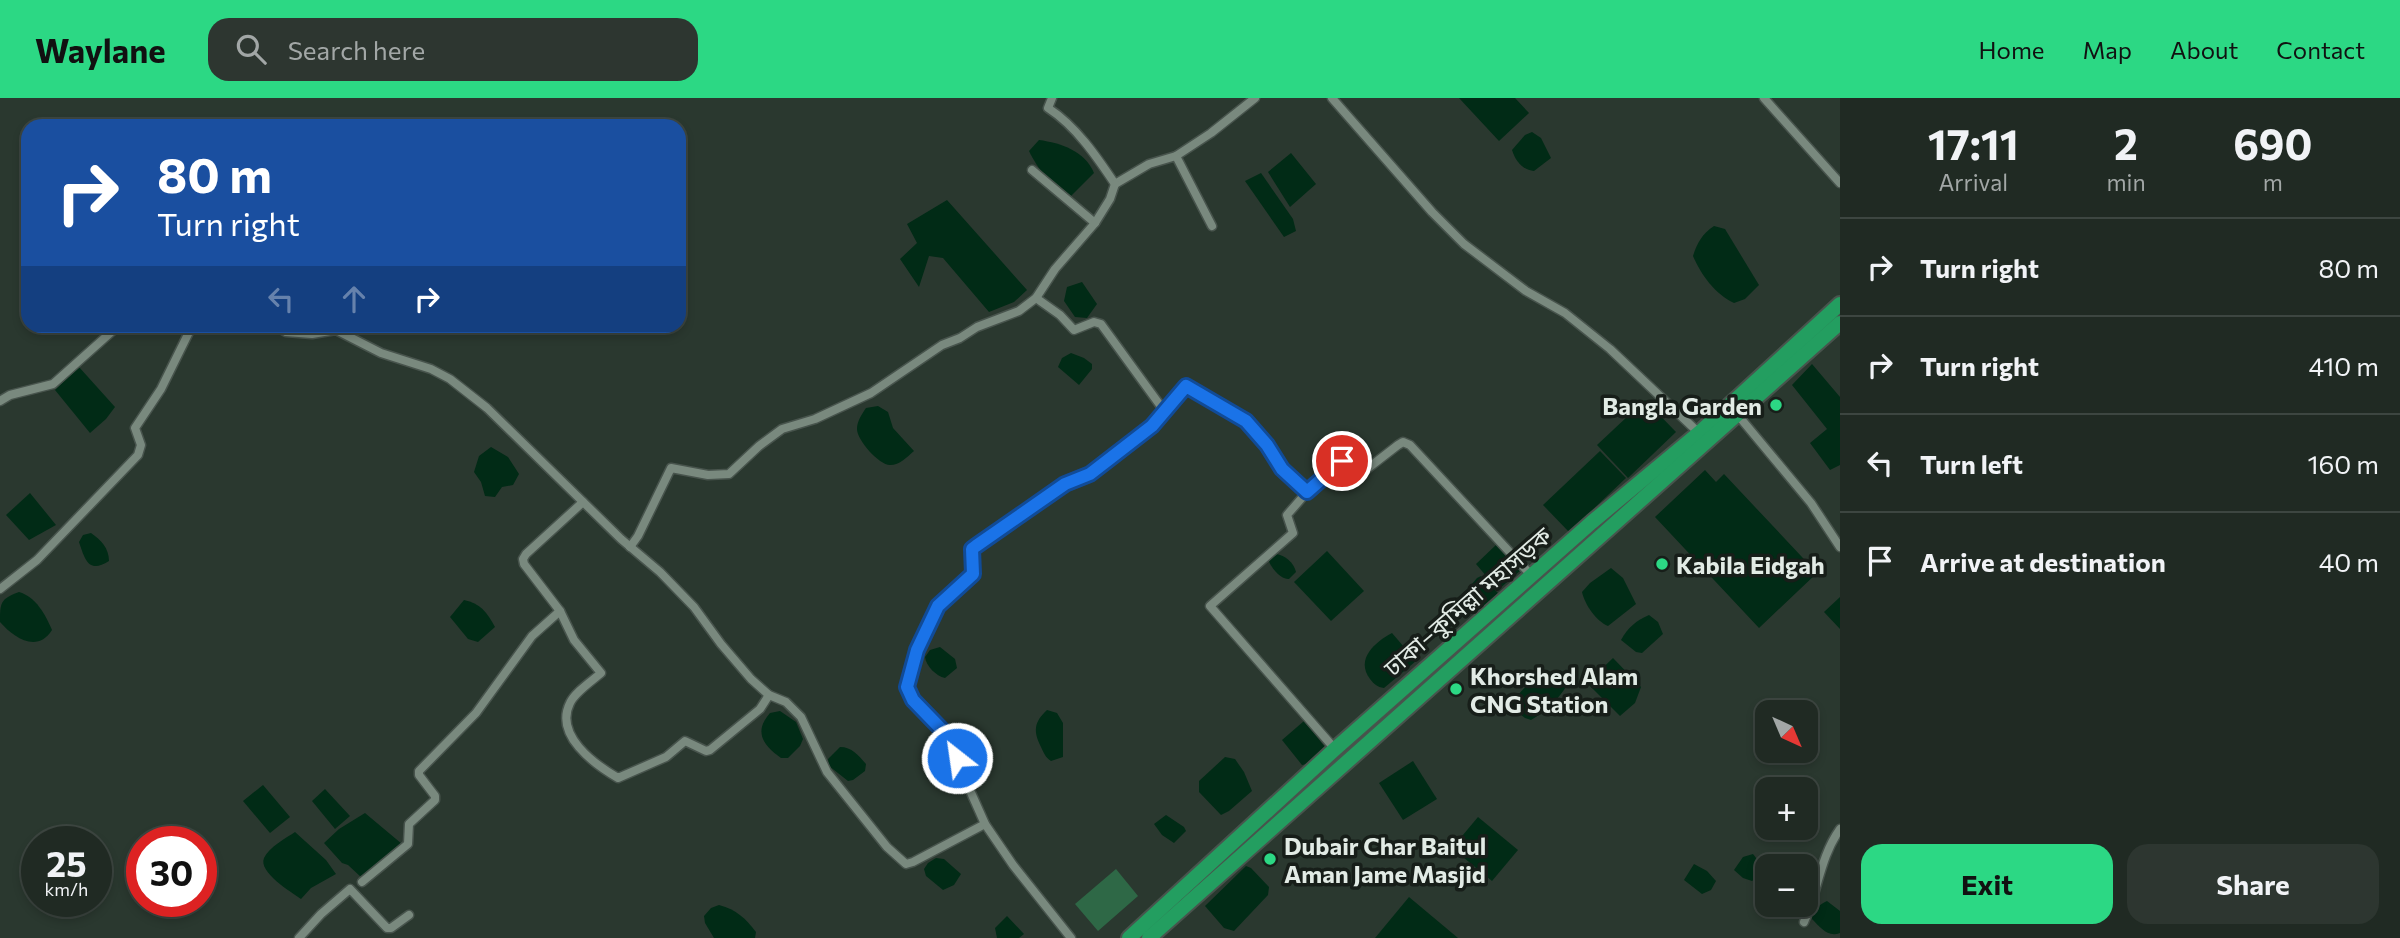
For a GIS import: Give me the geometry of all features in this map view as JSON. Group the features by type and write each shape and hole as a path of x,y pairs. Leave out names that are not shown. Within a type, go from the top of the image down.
{"highway":[{"name":"ঢাকা–কুমিল্লা মহাসড়ক","path":"1149,938 1737,414 1840,304"},
{"name":"ঢাকা–কুমিল্লা মহাসড়ক","path":"1129,938 1335,748 1531,575 1699,433 1840,323"}],"street":[{"path":"1052,98 1048,108 1058,114 1093,152 1115,184"},
{"path":"630,547 638,537 671,468 708,475 729,474 782,429 815,419 871,393 942,345 960,338 976,327 1019,311 1036,298 1055,269 1094,223 1110,199 1115,184 1149,164 1176,156 1211,133 1255,98"},
{"path":"1332,98 1432,212 1464,244 1526,291 1565,313 1610,349 1699,433"},
{"path":"1765,98 1840,183"},
{"path":"1176,156 1212,226"},
{"path":"1032,170 1094,223"},
{"path":"1036,298 1060,315 1074,330 1094,322 1101,324 1165,412"},
{"path":"0,401 10,395 53,384 110,333"},
{"path":"0,589 37,559 138,455 141,445 135,428 161,390 189,333"},
{"path":"299,333 318,333"},
{"path":"342,333 381,353 431,369 450,379 487,408 630,547 660,572 694,607 743,670 769,695 786,702 801,717 827,772 900,860 906,864 913,862 985,824"},
{"path":"1070,938 985,824 944,732 913,700 907,687 917,650 938,606 973,574 972,549 1054,491 1090,474 1152,426 1184,387 1188,386 1246,421 1267,445 1282,469 1307,492"},
{"path":"1737,414 1811,503 1840,547"},
{"path":"1335,748 1210,606 1293,533 1287,515 1307,492 1342,461 1367,469 1403,442 1410,445 1531,575"},
{"path":"583,502 523,559 560,611 574,640 601,673 571,700 566,715 568,733 587,756 618,778 666,757 685,741 706,751 710,750 760,709 769,695"},
{"path":"362,882 408,844 409,824 435,800 419,771 476,713 532,636 560,611"},
{"path":"1804,922 1813,903 1823,862 1840,829"},
{"path":"299,938 321,914 350,890 387,928 391,928 408,915"}],"shaded area":[{"path":"1459,98 1515,98 1529,113 1499,141"},
{"path":"1532,132 1541,138 1551,158 1534,171 1520,164 1512,150 1525,135"},
{"path":"1039,140 1071,149 1090,165 1094,173 1071,196 1052,183 1032,158 1029,151"},
{"path":"1291,153 1316,184 1290,207 1268,172"},
{"path":"1261,173 1293,219 1296,231 1284,237 1245,181"},
{"path":"947,200 1027,290 1014,302 989,312 943,258 929,256 919,287 900,259 917,243 907,224"},
{"path":"1714,226 1725,229 1759,285 1745,299 1734,303 1709,283 1693,256 1700,239"},
{"path":"1082,282 1097,304 1087,318 1075,317 1064,301 1067,287"},
{"path":"1071,353 1092,364 1092,369 1079,385 1058,367 1062,358"},
{"path":"1812,364 1840,397 1840,465 1830,470 1810,443 1827,429 1792,385"},
{"path":"79,367 115,407 90,433 55,390"},
{"path":"1645,400 1676,432 1628,478 1597,445"},
{"path":"878,406 888,412 893,428 914,451 897,464 890,465 880,461 858,434 858,423 866,408"},
{"path":"491,447 508,457 519,474 513,485 502,487 495,497 485,496 481,482 474,472 479,456"},
{"path":"1600,451 1626,478 1569,532 1543,505"},
{"path":"1705,470 1716,482 1724,474 1817,573 1759,628 1655,517"},
{"path":"30,493 56,525 29,540 6,515"},
{"path":"91,533 108,552 109,561 102,565 89,563 81,549 79,542 83,535"},
{"path":"1498,543 1521,570 1498,590 1476,564"},
{"path":"1327,551 1364,591 1331,621 1294,582"},
{"path":"1276,554 1286,558 1293,566 1296,572 1289,579 1280,576 1270,564 1269,561"},
{"path":"1611,568 1623,578 1636,604 1608,626 1592,612 1582,592"},
{"path":"1481,576 1498,593 1480,612 1473,611 1461,597"},
{"path":"19,592 35,602 52,630 39,641 25,641 0,622 2,602"},
{"path":"1840,597 1840,629 1824,612"},
{"path":"464,600 482,609 495,627 478,642 468,639 450,617"},
{"path":"1649,615 1658,622 1663,634 1642,653 1636,652 1621,640 1626,631"},
{"path":"1392,633 1416,661 1384,688 1371,681 1366,672 1366,658 1379,641"},
{"path":"940,647 955,659 957,668 945,678 932,670 925,657 930,650"},
{"path":"1613,658 1641,687 1635,703 1620,716 1587,683"},
{"path":"1547,671 1556,673 1567,685 1556,700 1541,713 1531,720 1525,718 1511,707 1531,682"},
{"path":"1047,710 1057,713 1063,723 1063,757 1051,761 1038,741 1036,731 1039,719"},
{"path":"780,711 796,722 803,739 788,758 781,758 774,753 765,743 761,732 770,713"},
{"path":"1304,721 1325,747 1307,764 1302,765 1282,740"},
{"path":"840,747 851,750 866,764 865,771 853,780 848,781 829,766 828,759"},
{"path":"1225,757 1235,759 1252,791 1221,815 1199,792 1199,781"},
{"path":"1413,761 1437,799 1403,820 1379,783"},
{"path":"263,785 290,817 270,833 243,801"},
{"path":"325,789 350,816 335,829 312,801"},
{"path":"365,813 402,844 362,878 342,863 324,843 339,829"},
{"path":"1166,815 1186,831 1174,843 1162,835 1154,824"},
{"path":"1478,817 1518,850 1492,881 1452,848"},
{"path":"295,832 326,860 336,874 311,888 301,899 276,881 263,863 270,850"},
{"path":"1753,854 1755,857 1755,879 1752,881 1743,878 1734,870 1743,857"},
{"path":"936,858 944,859 961,874 954,885 943,890 926,876 924,869"},
{"path":"1694,864 1707,871 1716,881 1711,890 1702,894 1684,880"},
{"path":"1246,866 1269,887 1268,895 1234,931 1224,928 1205,906"},
{"path":"1116,869 1138,896 1098,931 1075,904"},
{"path":"1409,897 1458,938 1375,938"},
{"path":"1827,901 1840,911 1840,933 1828,933 1812,919 1818,917 1818,906"},
{"path":"719,905 731,909 744,919 756,932 755,938 714,938 704,916 711,908"},
{"path":"1007,916 1024,934 1019,938 997,938 995,928"}],"place":[{"name":"Bangla Garden","path":"1776,405"},
{"name":"Kabila Eidgah","path":"1662,564"},
{"name":"Khorshed Alam CNG Station","path":"1456,689"},
{"name":"Dubair Char Baitul Aman Jame Masjid","path":"1270,859"}],"route":[{"path":"957,758 944,732 913,700 907,687 917,650 938,606 973,574 972,549 1033,504 1065,484 1090,474 1152,426 1186,386 1246,421 1267,445 1282,469 1307,492 1342,461"}]}
